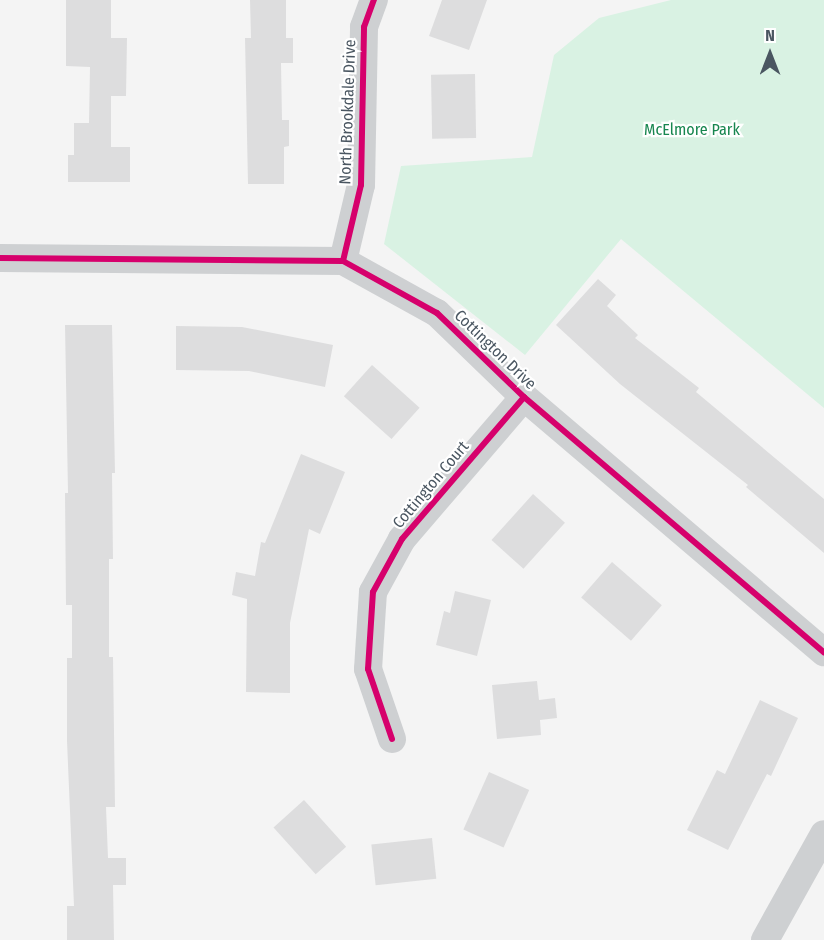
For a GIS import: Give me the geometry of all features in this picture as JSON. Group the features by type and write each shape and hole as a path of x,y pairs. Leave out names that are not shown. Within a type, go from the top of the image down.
{"street":[{"name":"North Brookdale Drive","path":"343,261 361,185 364,27 374,0"},
{"name":"Cottington Drive","path":"0,258 343,261 438,313 524,397 824,652"},
{"name":"Cottington Court","path":"392,739 368,669 373,592 402,539 524,397"},
{"path":"765,940 824,834"}],"green space":[{"name":"McElmore Park","path":"671,0 824,0 824,408 621,239 525,355 384,244 401,166 532,157 554,55 599,18"}],"building":[{"path":"66,0 111,0 111,38 127,38 126,96 111,96 111,147 130,147 130,182 68,182 68,155 74,155 74,123 89,123 90,67 66,66"},
{"path":"250,0 286,0 286,38 293,38 293,63 281,63 282,120 289,120 289,146 284,147 284,184 248,184 245,38 251,38"},
{"path":"442,0 487,0 469,50 429,36"},
{"path":"475,74 476,138 432,139 431,75"},
{"path":"598,279 616,295 607,306 638,335 635,338 699,388 696,392 824,499 824,553 746,487 748,485 620,384 556,325"},
{"path":"65,325 112,325 115,473 112,473 113,559 109,559 109,657 113,657 115,807 106,807 108,858 126,858 126,885 113,885 114,940 67,940 67,906 74,906 67,741 67,658 72,658 72,605 66,605 65,493 68,493"},
{"path":"176,326 242,327 333,345 325,387 249,371 176,370"},
{"path":"372,365 420,408 391,439 344,396"},
{"path":"301,454 345,472 320,534 309,529 290,623 290,693 246,692 247,599 232,595 236,572 255,576 261,542 265,543"},
{"path":"533,494 565,523 523,569 492,540"},
{"path":"612,562 662,605 631,641 581,597"},
{"path":"455,591 491,600 477,656 436,645 444,611 450,613"},
{"path":"537,681 539,700 555,698 557,718 540,720 541,735 497,739 492,685"},
{"path":"760,700 798,718 771,776 767,774 728,850 687,830 717,770 725,774"},
{"path":"489,772 529,790 504,847 463,830"},
{"path":"304,800 346,847 316,874 274,827"},
{"path":"432,838 436,879 376,885 371,844"}],"cycle path":[{"path":"343,261 361,185 364,27 374,0"},
{"path":"0,258 343,261 437,313 524,397 824,652"},
{"path":"392,739 368,669 373,592 402,539 524,397"}]}
